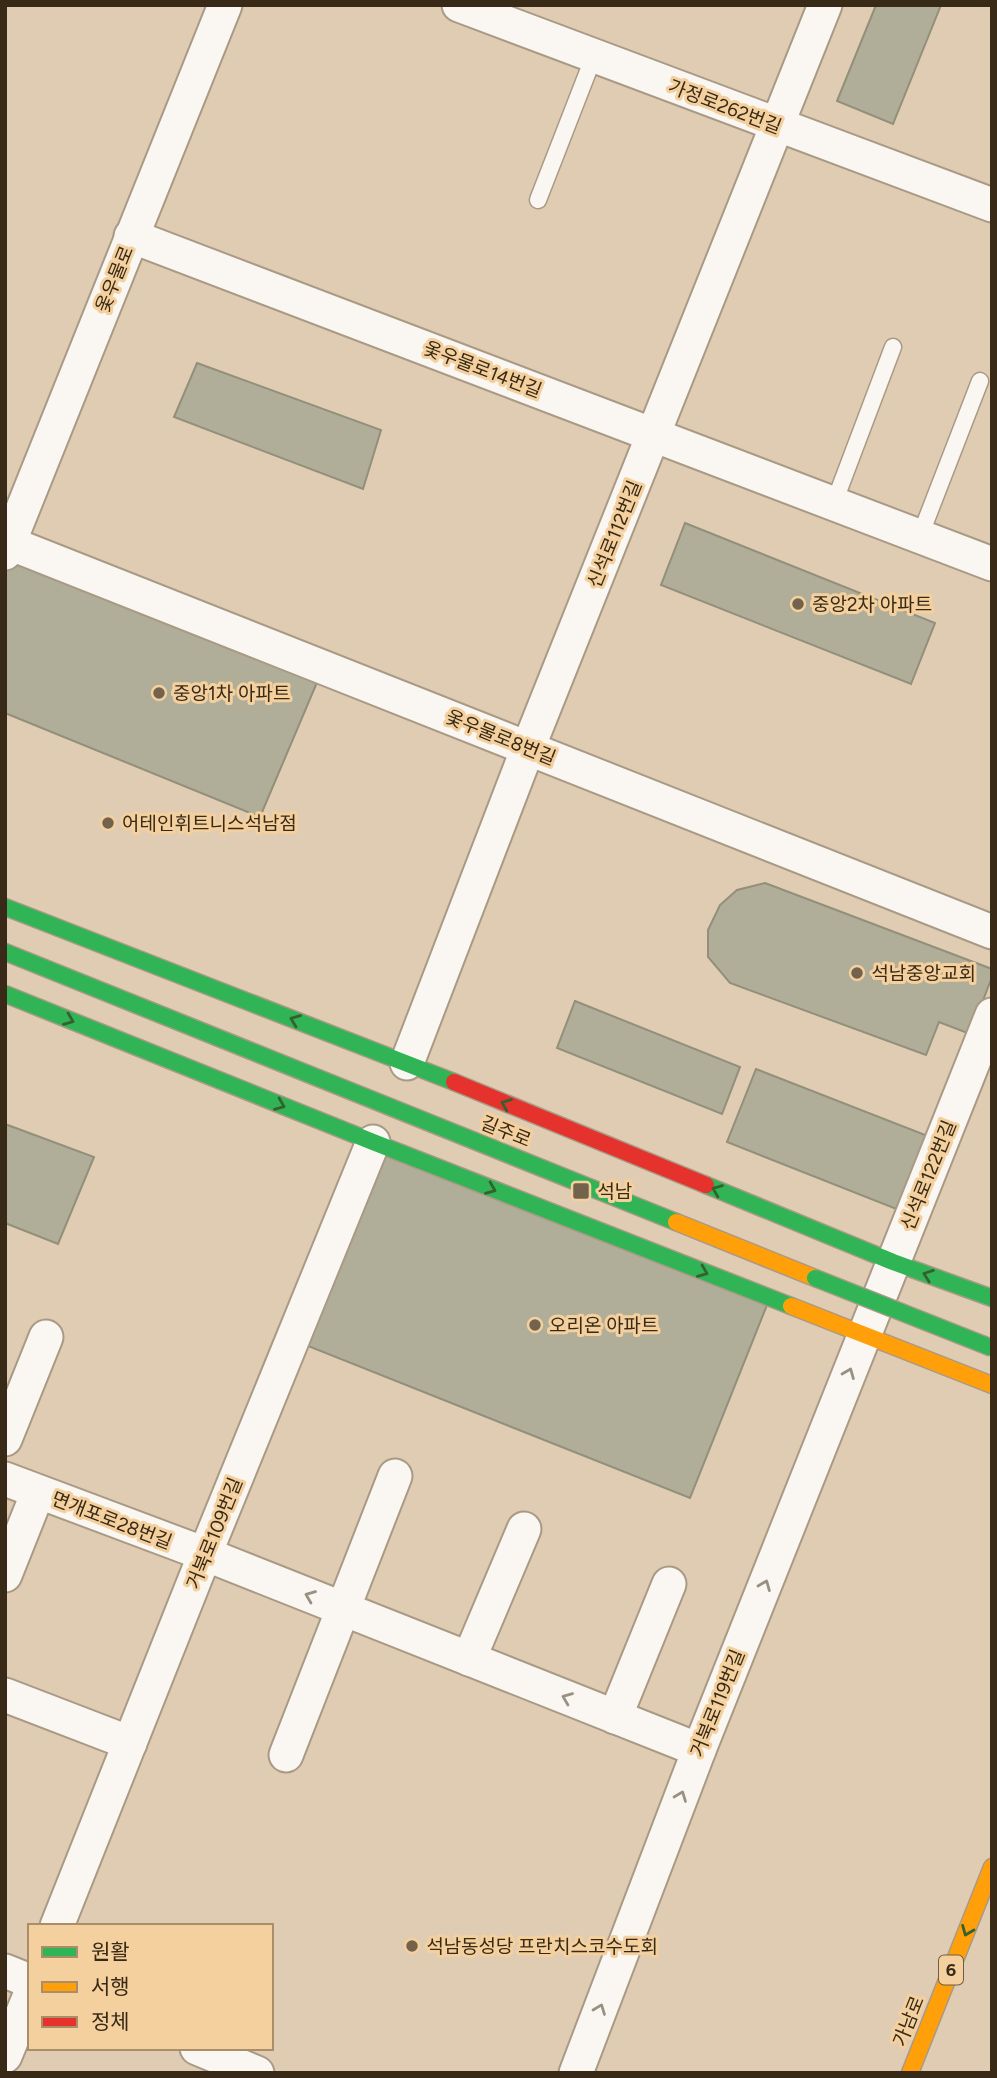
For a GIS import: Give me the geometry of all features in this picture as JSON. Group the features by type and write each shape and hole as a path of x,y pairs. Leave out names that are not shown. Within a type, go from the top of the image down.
{"main road":[{"path":"5,907 407,1063 893,1262 992,1298"},
{"name":"길주로","path":"5,952 992,1348"},
{"path":"5,995 992,1385"},
{"name":"가남로","path":"910,2073 992,1867"}],"street":[{"name":"옻우물로","path":"7,548 225,5"},
{"name":"가정로262번길","path":"459,5 992,205"},
{"name":"신석로112번길","path":"407,1063 528,748 825,5"},
{"name":"옻우물로14번길","path":"131,236 992,564"},
{"name":"옻우물로8번길","path":"7,548 528,748 992,932"},
{"name":"신석로122번길","path":"864,1336 992,1015"},
{"name":"거북로109번길","path":"58,1924 373,1142"},
{"name":"거북로119번길","path":"576,2073 699,1749 864,1336"},
{"path":"5,1440 46,1337"},
{"path":"286,1755 395,1476"},
{"name":"면개포로28번길","path":"5,1479 699,1749"},
{"name":"면개포로28번길","path":"5,1575 38,1492"},
{"path":"470,1659 524,1529"},
{"path":"615,1717 669,1584"},
{"path":"5,1695 130,1743"},
{"path":"5,1971 28,1980"},
{"path":"5,2056 28,2000"},
{"path":"202,2050 257,2073"}],"lane":[{"path":"538,200 594,56"},
{"path":"834,503 893,347"},
{"path":"920,536 980,381"}],"building":[{"path":"876,5 941,5 893,124 837,101"},
{"path":"197,363 381,430 363,489 174,417"},
{"name":"중앙2차 아파트","path":"685,523 935,623 911,684 661,585"},
{"name":"중앙1차 아파트","path":"11,551 321,673 260,817 5,713 5,567"},
{"name":"석남중앙교회","path":"765,883 992,969 992,977 970,1034 939,1022 926,1055 730,983 708,957 708,930 720,905 737,890"},
{"path":"575,1001 740,1067 722,1114 557,1048"},
{"path":"756,1069 933,1138 904,1212 727,1142"},
{"path":"5,1124 94,1157 58,1244 5,1223"},
{"name":"오리온 아파트","path":"381,1151 767,1305 690,1498 303,1344"}],"traffic: fast":[{"path":"5,907 454,1082"},
{"path":"5,952 676,1222"},
{"path":"5,994 791,1306"},
{"path":"706,1185 893,1262 992,1298"},
{"path":"815,1278 992,1348"}],"traffic: slow":[{"path":"676,1222 815,1278"},
{"path":"791,1306 992,1385"},
{"path":"910,2073 992,1867"}],"traffic: jam":[{"path":"454,1082 706,1185"}],"place":[{"name":"중앙2차 아파트","path":"798,604"},
{"name":"중앙1차 아파트","path":"159,693"},
{"name":"어테인휘트니스석남점","path":"108,823"},
{"name":"석남중앙교회","path":"857,973"},
{"name":"석남","path":"581,1191"},
{"name":"오리온 아파트","path":"535,1325"},
{"name":"석남동성당 프란치스코수도회","path":"412,1946"}]}
